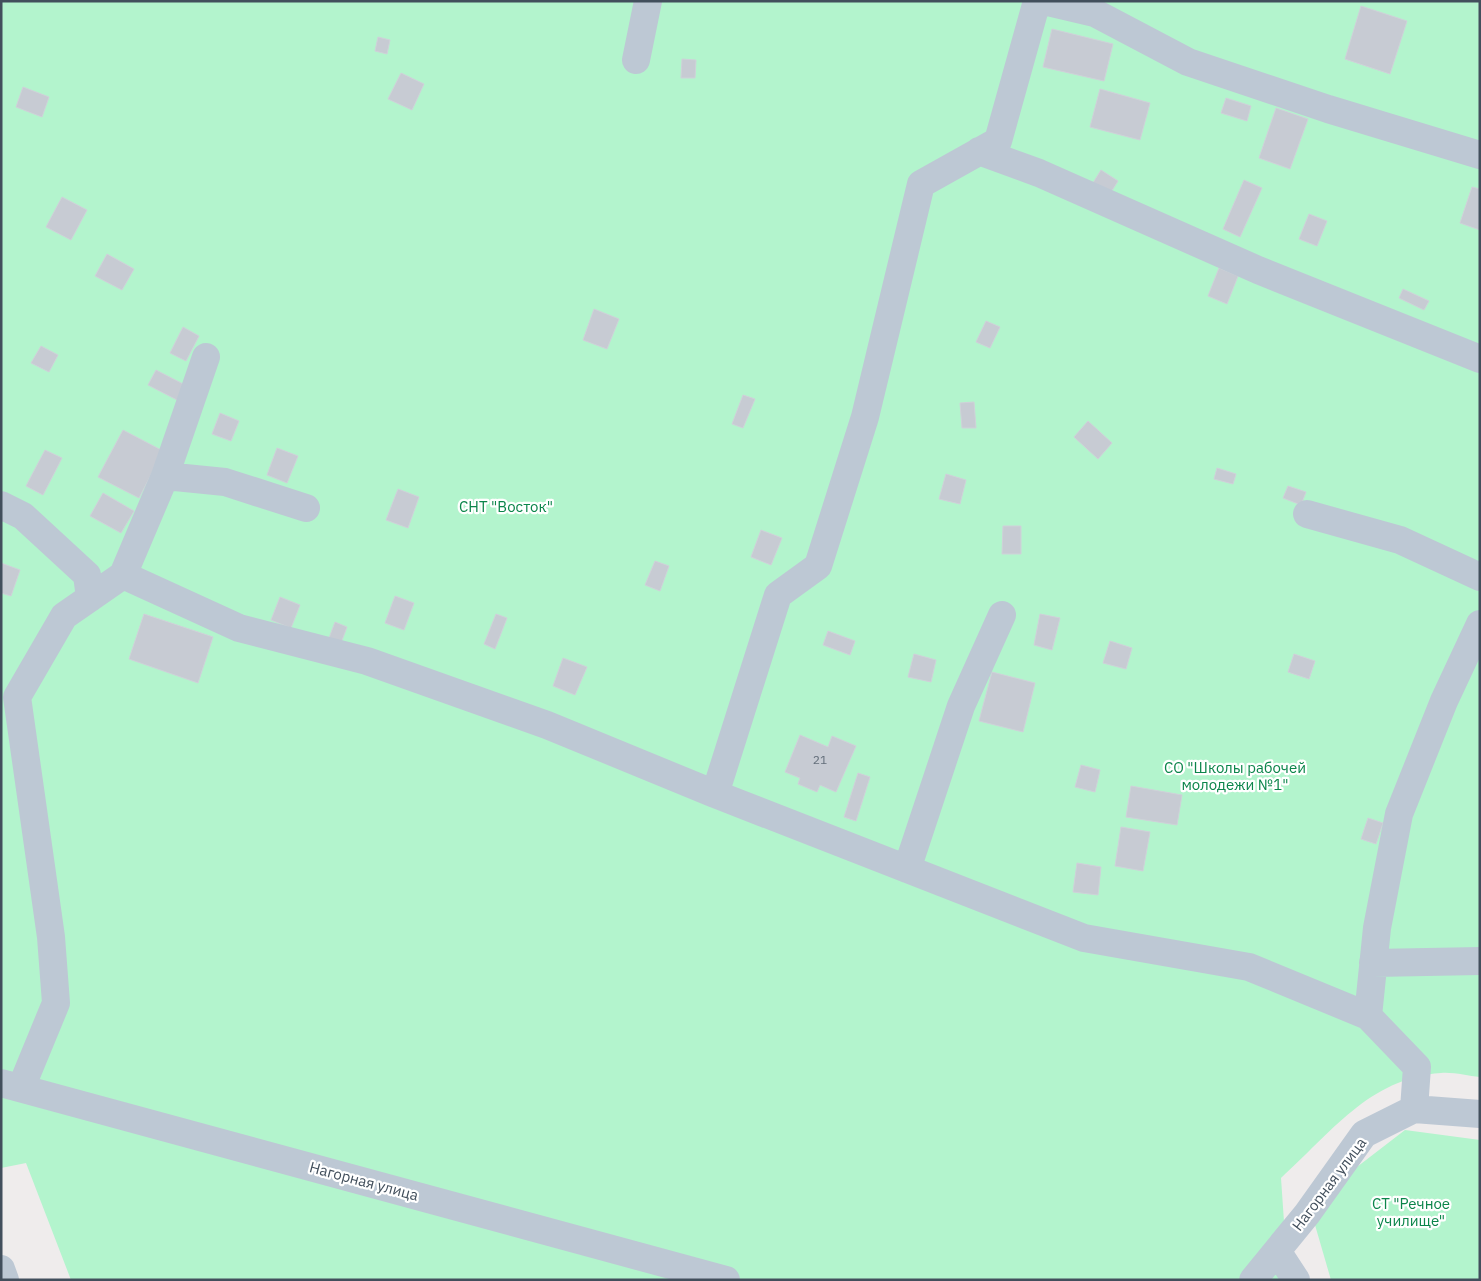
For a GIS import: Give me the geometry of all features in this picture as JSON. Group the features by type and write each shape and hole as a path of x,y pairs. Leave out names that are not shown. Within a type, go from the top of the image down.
{"street":[{"path":"636,60 648,1"},
{"path":"715,794 778,595 818,566 864,417 921,184 998,141 1037,1"},
{"path":"1044,1 1095,13 1188,62 1328,109 1480,155"},
{"path":"979,152 1039,173 1258,270 1480,359"},
{"path":"7,1085 56,1003 51,937 35,815 16,698 64,616 122,575 165,476 206,357"},
{"path":"165,476 225,482 306,508"},
{"path":"1,505 23,516 88,575 90,598"},
{"path":"1308,514 1400,540 1480,577"},
{"path":"122,575 239,628 367,661 547,725 715,794 1084,938 1249,968 1368,1016 1417,1066 1414,1109 1480,1114"},
{"path":"907,869 961,706 1002,614"},
{"path":"1368,1016 1377,928 1398,814 1444,701 1480,624"},
{"path":"1373,963 1480,961"},
{"name":"Нагорная улица","path":"7,1085 726,1280"},
{"name":"Нагорная улица","path":"1253,1280 1307,1214 1364,1134 1414,1109"},
{"path":"1277,1251 1296,1280"},
{"path":"1,1269 5,1280"}],"green space":[{"name":"СНТ \"Восток\"","path":"1,1 1480,1 1480,1077 1441,1073 1415,1077 1393,1085 1352,1111 1281,1178 1288,1280 71,1280 26,1163 1,1168"},
{"name":"СТ \"Речное училище\"","path":"1405,1130 1480,1140 1480,1280 1331,1280 1315,1225 1353,1170"}],"building":[{"path":"1361,6 1407,21 1390,74 1345,59"},
{"path":"1052,29 1113,44 1104,81 1043,67"},
{"path":"378,37 390,40 387,54 375,51"},
{"path":"682,59 696,60 695,78 681,78"},
{"path":"401,73 424,84 412,110 388,99"},
{"path":"23,87 49,97 42,117 16,107"},
{"path":"1100,89 1150,103 1140,140 1090,127"},
{"path":"1226,98 1251,106 1247,121 1221,113"},
{"path":"1276,108 1308,119 1290,169 1259,158"},
{"path":"1101,170 1118,181 1108,197 1091,186"},
{"path":"1244,180 1262,188 1240,237 1223,229"},
{"path":"1472,187 1480,189 1480,230 1460,223"},
{"path":"62,197 87,210 71,240 46,227"},
{"path":"1309,214 1327,221 1317,246 1299,239"},
{"path":"107,254 134,269 122,290 95,276"},
{"path":"1219,268 1238,276 1227,304 1208,296"},
{"path":"1403,289 1429,301 1424,310 1399,298"},
{"path":"594,309 619,319 607,349 583,340"},
{"path":"986,321 1000,327 990,348 976,342"},
{"path":"183,327 199,336 186,361 170,353"},
{"path":"41,346 58,355 49,372 31,363"},
{"path":"156,370 187,386 179,401 148,385"},
{"path":"743,395 755,399 743,428 732,424"},
{"path":"974,402 976,428 962,428 960,403"},
{"path":"220,413 239,421 231,441 212,434"},
{"path":"1088,421 1112,443 1098,459 1074,437"},
{"path":"123,430 163,451 139,498 98,477"},
{"path":"277,448 298,456 287,483 267,475"},
{"path":"45,450 62,458 43,495 26,486"},
{"path":"1217,468 1236,474 1233,484 1214,479"},
{"path":"946,474 966,480 960,504 939,499"},
{"path":"1288,486 1306,492 1301,505 1283,498"},
{"path":"398,489 419,497 408,528 386,520"},
{"path":"103,493 134,511 121,533 90,516"},
{"path":"1003,526 1021,526 1021,554 1002,554"},
{"path":"761,530 782,538 771,565 751,557"},
{"path":"655,561 669,566 660,591 645,585"},
{"path":"1,563 20,570 11,596 1,593"},
{"path":"395,596 414,603 404,630 385,623"},
{"path":"280,597 300,605 291,628 271,620"},
{"path":"144,614 213,637 198,683 129,659"},
{"path":"496,614 507,618 495,649 484,644"},
{"path":"1040,614 1060,618 1052,650 1034,645"},
{"path":"335,622 347,627 341,643 329,638"},
{"path":"828,631 855,641 850,655 823,645"},
{"path":"1110,641 1132,648 1126,669 1103,663"},
{"path":"914,654 936,660 931,682 908,677"},
{"path":"1294,654 1315,661 1309,679 1288,672"},
{"path":"563,658 587,667 575,695 553,686"},
{"path":"992,672 1035,683 1023,732 979,721"},
{"path":"800,735 828,747 832,736 856,746 836,792 820,785 817,792 798,784 800,778 785,772"},
{"path":"1081,765 1100,770 1095,792 1075,787"},
{"path":"858,773 870,777 856,821 844,817"},
{"path":"1131,786 1182,795 1177,825 1126,817"},
{"path":"1368,818 1383,823 1376,844 1361,839"},
{"path":"1121,827 1150,832 1143,871 1115,866"},
{"path":"1077,863 1101,867 1098,895 1073,892"}],"park label":[{"name":"СО \"Школы рабочей молодежи №1\"","path":"1235,776"}]}
